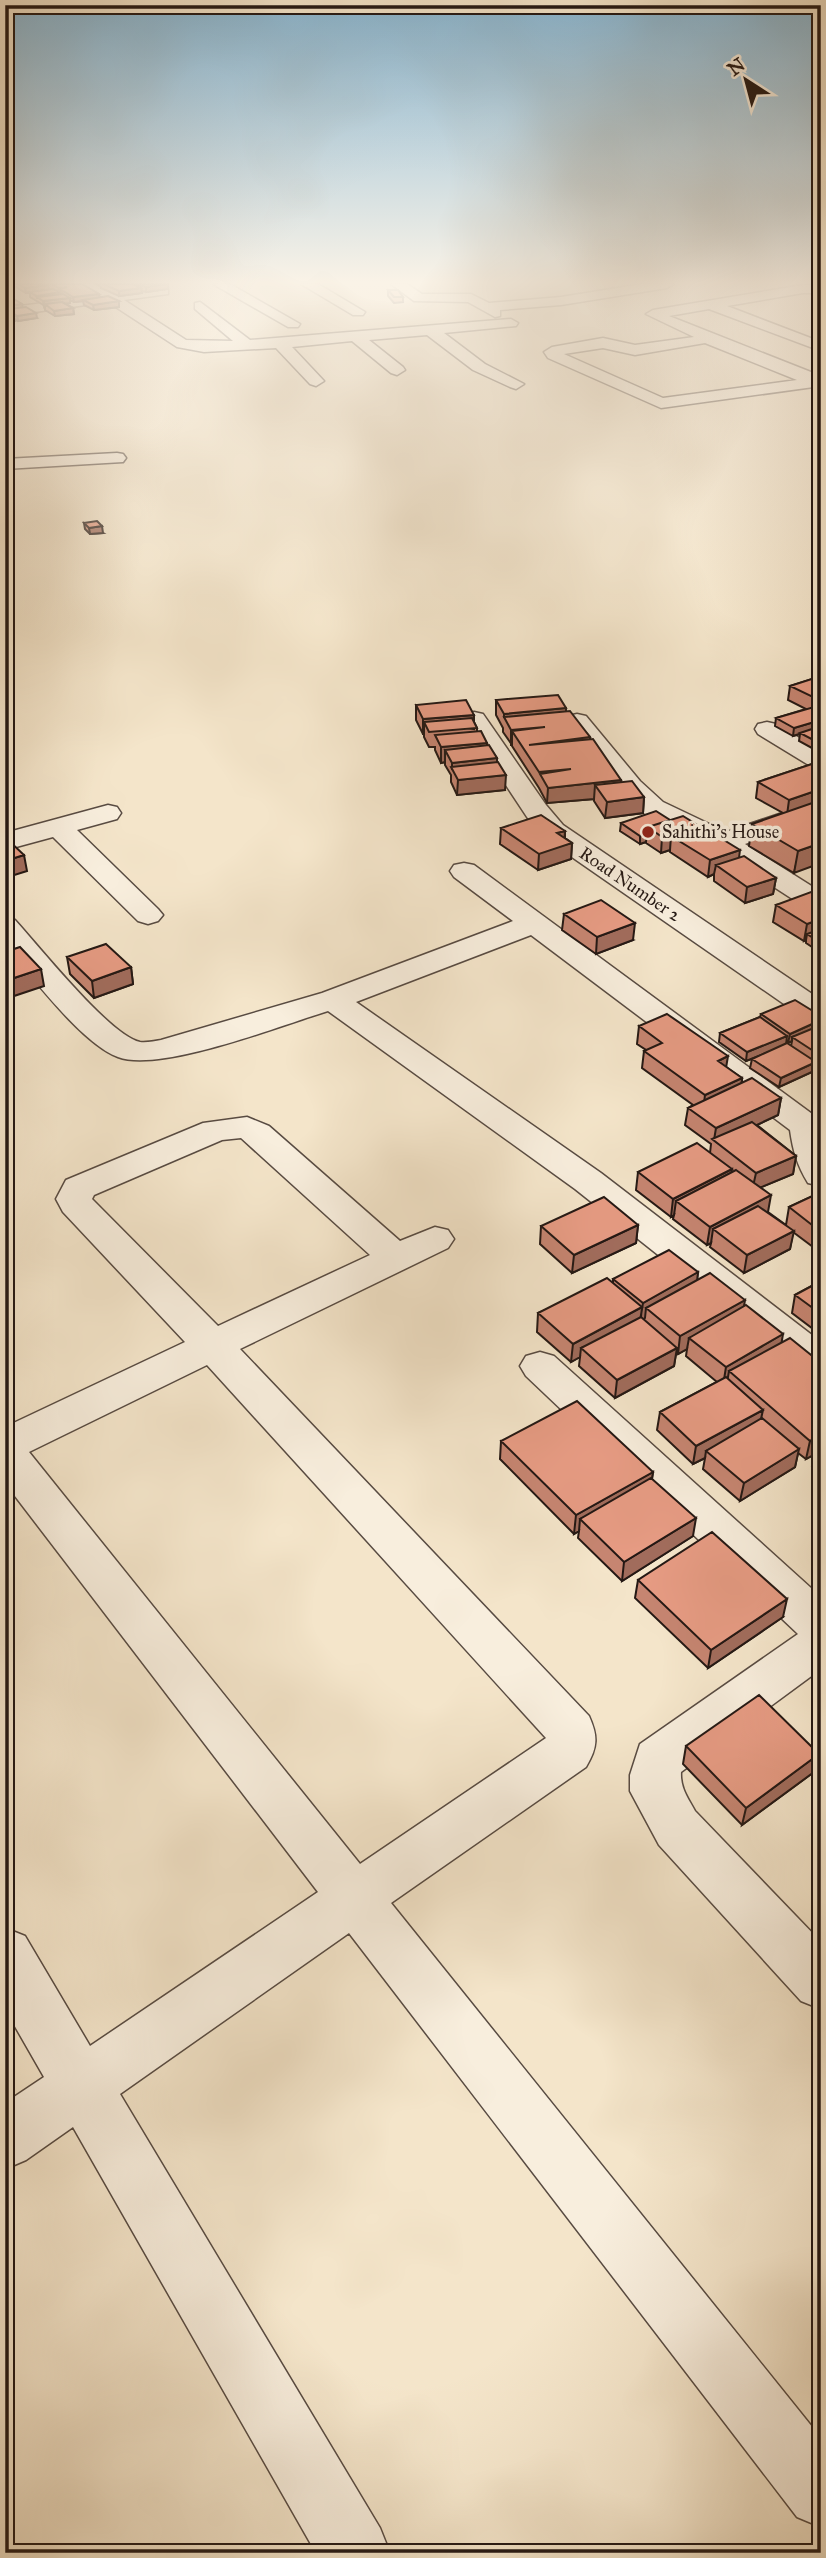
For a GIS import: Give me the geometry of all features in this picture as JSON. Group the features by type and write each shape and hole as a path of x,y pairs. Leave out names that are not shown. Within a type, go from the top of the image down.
{"street":[{"path":"53,485 61,438"},
{"path":"5,464 117,458"},
{"name":"Road Number 2","path":"474,719 536,811 553,831 821,1015"},
{"path":"577,721 631,787 654,808 724,842 821,905"},
{"path":"767,729 821,762"},
{"path":"724,842 821,808"},
{"path":"5,842 108,813"},
{"path":"58,827 148,915"},
{"path":"464,870 814,1123 811,1156 821,1175"},
{"path":"5,926 84,1015 126,1050 151,1052 333,1000 535,923"},
{"path":"333,1000 588,1181 821,1363"},
{"path":"5,1445 212,1345 415,1248 247,1127 215,1130 79,1188 74,1199 76,1204 212,1345 571,1731 573,1738 568,1751 5,2139"},
{"path":"540,1366 821,1626"},
{"path":"5,1452 821,2493"},
{"path":"821,1643 658,1760 655,1776 656,1791 677,1828 821,1982"},
{"path":"5,1955 355,2553"}],"building":[{"path":"97,521 102,526 89,528 84,523"},
{"path":"821,676 821,697 817,699 790,686"},
{"path":"558,695 566,708 504,714 496,700"},
{"path":"466,700 474,715 423,719 416,705"},
{"path":"814,707 821,710 821,720 794,728 776,718"},
{"path":"570,711 590,737 529,745 593,739 621,780 548,788 540,774 571,769 539,772 512,731 545,727 511,730 504,717"},
{"path":"472,718 477,728 429,732 424,722"},
{"path":"821,726 821,744 800,733"},
{"path":"481,731 487,743 441,747 435,735"},
{"path":"489,745 497,758 452,763 445,750"},
{"path":"821,761 821,789 789,800 758,782"},
{"path":"498,762 506,775 458,780 451,767"},
{"path":"632,781 644,797 607,802 595,785"},
{"path":"821,800 821,843 798,851 752,824"},
{"path":"656,811 670,820 648,827 647,833 640,836 621,823"},
{"path":"541,815 565,831 557,833 572,843 539,854 501,828"},
{"path":"683,816 699,826 662,837 648,827"},
{"path":"701,826 740,850 710,860 671,836"},
{"path":"5,837 24,855 5,861"},
{"path":"744,856 776,878 747,887 716,865"},
{"path":"811,892 821,898 821,919 807,924 776,905"},
{"path":"601,900 635,923 597,937 564,914"},
{"path":"821,929 821,943 807,934"},
{"path":"106,944 131,967 92,981 67,957"},
{"path":"20,947 41,969 5,981 5,952"},
{"path":"795,1000 821,1016 821,1020 790,1034 761,1014"},
{"path":"667,1014 728,1056 718,1061 742,1078 705,1095 644,1051 662,1043 639,1026"},
{"path":"760,1017 787,1036 747,1052 720,1033"},
{"path":"821,1025 821,1053 818,1054 792,1037"},
{"path":"787,1043 816,1062 781,1078 752,1059"},
{"path":"752,1078 781,1098 716,1128 688,1108"},
{"path":"752,1122 796,1156 756,1173 712,1139"},
{"path":"697,1143 732,1169 673,1199 638,1172"},
{"path":"736,1170 771,1195 710,1227 676,1201"},
{"path":"821,1192 821,1232 789,1207"},
{"path":"604,1197 638,1225 574,1255 541,1226"},
{"path":"758,1206 794,1231 747,1255 713,1229"},
{"path":"669,1250 698,1272 643,1303 613,1279"},
{"path":"710,1273 745,1300 680,1336 646,1308"},
{"path":"607,1278 642,1307 573,1344 538,1313"},
{"path":"821,1281 821,1314 795,1295"},
{"path":"746,1305 783,1334 726,1367 689,1338"},
{"path":"641,1317 677,1348 617,1380 581,1348"},
{"path":"790,1338 821,1363 821,1435 810,1441 729,1371"},
{"path":"726,1377 763,1410 696,1446 660,1412"},
{"path":"577,1401 653,1472 576,1515 501,1441"},
{"path":"762,1418 799,1449 744,1483 706,1451"},
{"path":"651,1478 696,1518 624,1562 580,1519"},
{"path":"712,1532 787,1599 711,1650 638,1580"},
{"path":"759,1695 819,1754 746,1808 686,1746"}],"place":[{"name":"Sahithi's House","path":"648,832"}]}
